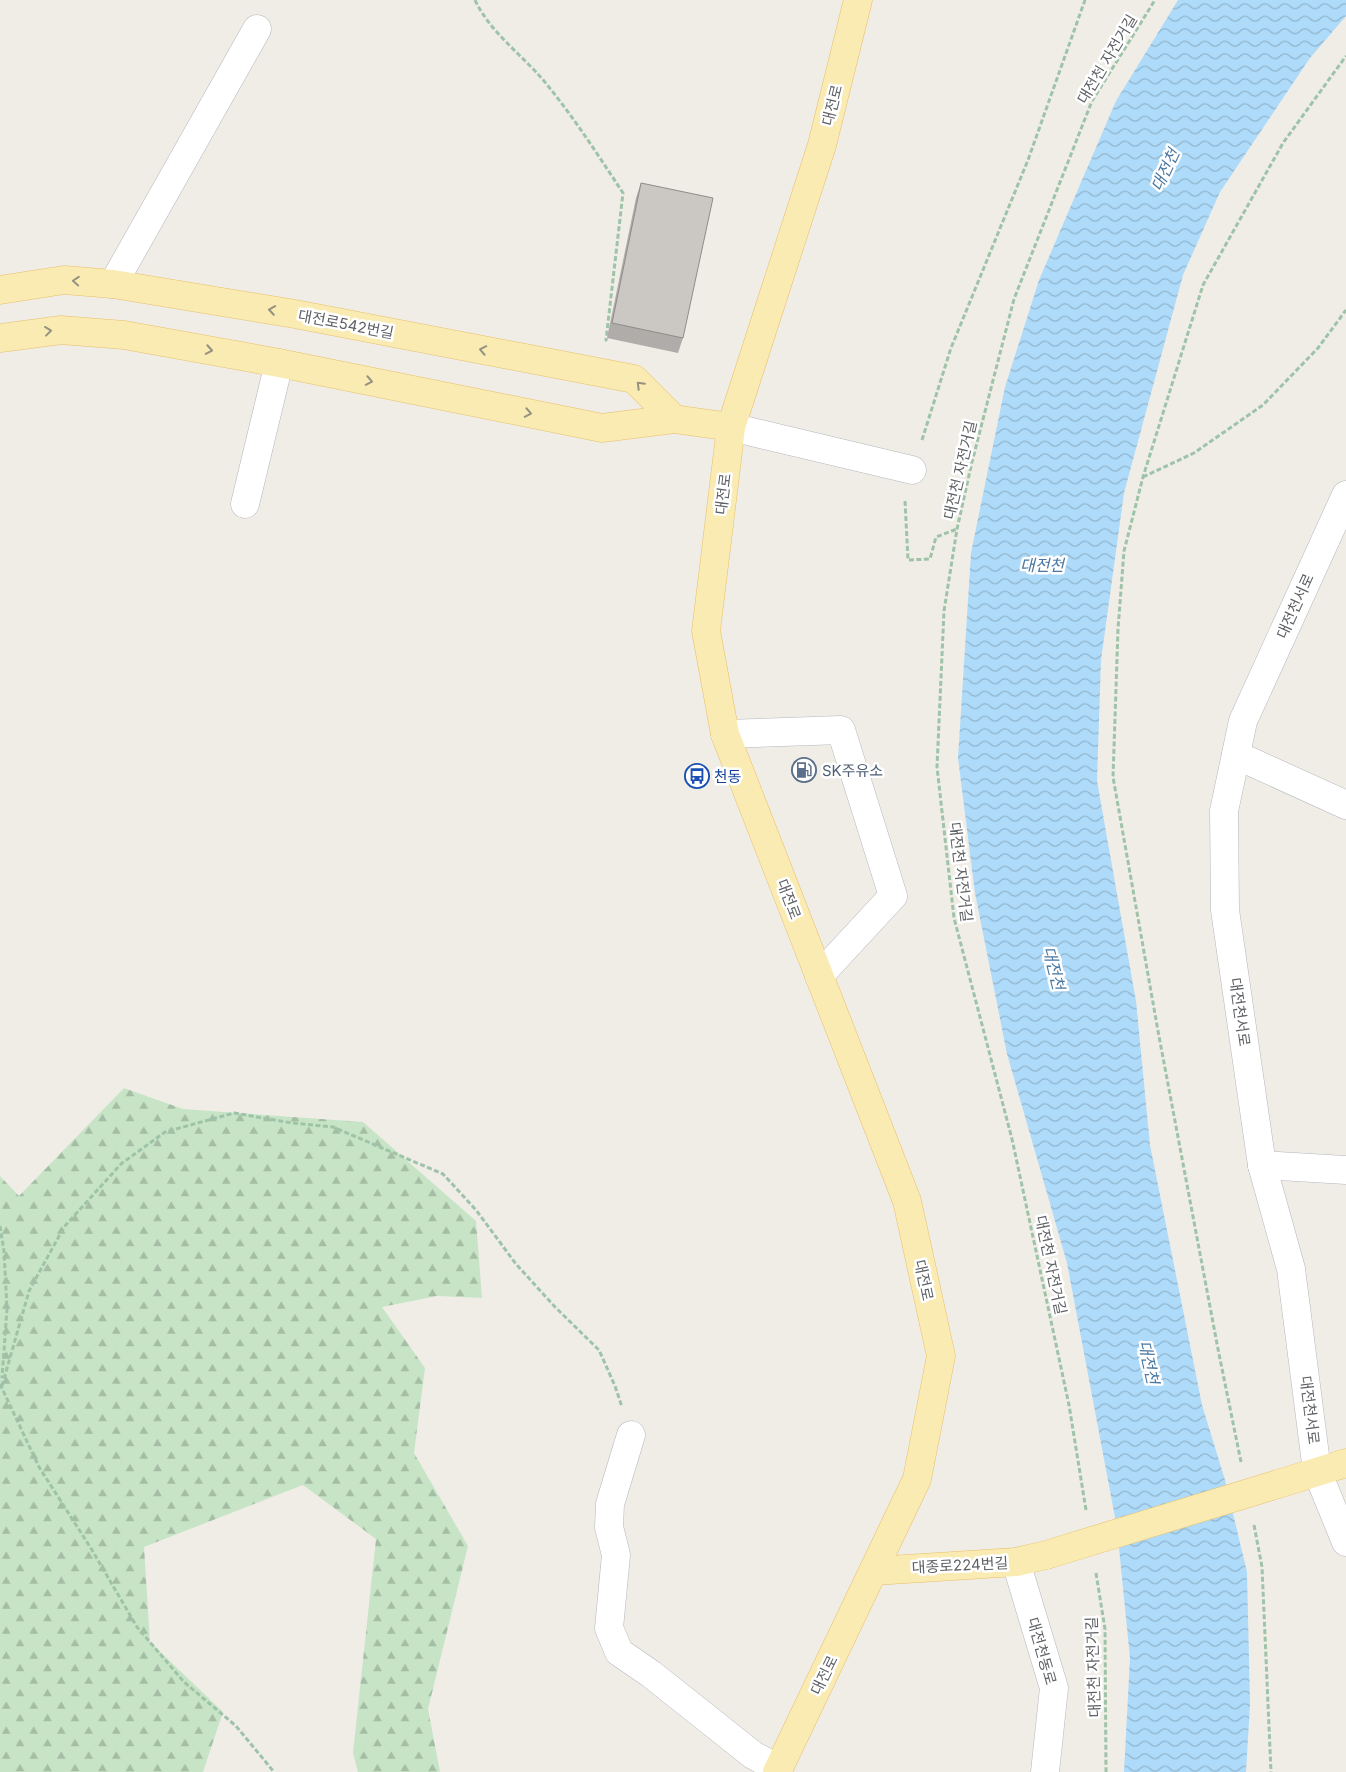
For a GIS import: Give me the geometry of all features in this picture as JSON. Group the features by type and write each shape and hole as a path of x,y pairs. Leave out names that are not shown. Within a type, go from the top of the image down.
{"main road":[{"name":"대전로","path":"778,1771 917,1479 941,1356 907,1201 725,734 706,631 731,427 822,144 858,0"},
{"name":"대전로542번길","path":"0,290 64,280 114,284 305,316 634,379"},
{"path":"0,338 61,330 124,335 279,363 602,428 674,419 731,427"},
{"path":"634,379 674,419"},
{"path":"1318,1471 1346,1463"},
{"name":"대종로224번길","path":"874,1570 1016,1562 1046,1555 1318,1471"}],"street":[{"path":"114,284 257,29"},
{"path":"245,504 279,363"},
{"path":"731,427 912,470"},
{"name":"대전천서로","path":"1346,495 1243,721 1224,811 1225,910 1262,1165 1292,1269 1318,1471 1346,1542"},
{"path":"725,734 842,730 893,896 819,976"},
{"path":"1236,755 1346,805"},
{"path":"1262,1165 1346,1170"},
{"path":"631,1435 610,1504 609,1527 616,1555 609,1628 619,1652 651,1674 753,1755 778,1771"},
{"name":"대전천동로","path":"1016,1562 1054,1688 1045,1772"}],"path":[{"path":"475,0 482,16 543,80 592,146 623,193 606,340 626,363 634,379"},
{"path":"957,529 936,537 930,559 908,560 904,505 912,470 951,348 1028,160 1085,0"},
{"name":"대전천 자전거길","path":"1086,1512 1070,1404 1014,1149 954,918 937,767 944,611 957,529 972,462 1014,299 1092,100 1155,0"},
{"path":"1143,478 1194,453 1263,405 1318,348 1346,310"},
{"path":"1,1385 28,1291 64,1227 121,1164 165,1132 234,1113 292,1123 333,1127 443,1174 476,1210 516,1264 555,1307 599,1350 615,1386 631,1435"},
{"path":"0,1226 4,1251 7,1309 1,1385 39,1467 92,1550 137,1627 184,1682 236,1726 274,1772"},
{"name":"대전천 자전거길","path":"1096,1570 1105,1629 1106,1772"}],"green space":[{"path":"124,1088 183,1109 363,1122 476,1221 482,1298 437,1296 382,1307 425,1368 414,1453 468,1546 428,1709 440,1772 358,1772 353,1753 376,1539 303,1485 144,1547 150,1642 223,1712 203,1772 0,1772 0,1176 19,1196"}],"water":[{"name":"대전천","path":"1178,0 1346,0 1346,16 1310,58 1220,192 1183,275 1124,493 1101,660 1097,781 1136,1001 1150,1145 1202,1405 1225,1480 1247,1572 1250,1704 1246,1772 1124,1772 1130,1658 1117,1528 1067,1263 1007,1054 975,893 958,758 971,553 1005,387 1039,280 1116,101"}],"building":[{"path":"641,183 713,198 683,338 612,323"}],"place":[{"name":"SK주유소","path":"804,770"},
{"name":"천동","path":"697,776"}]}
